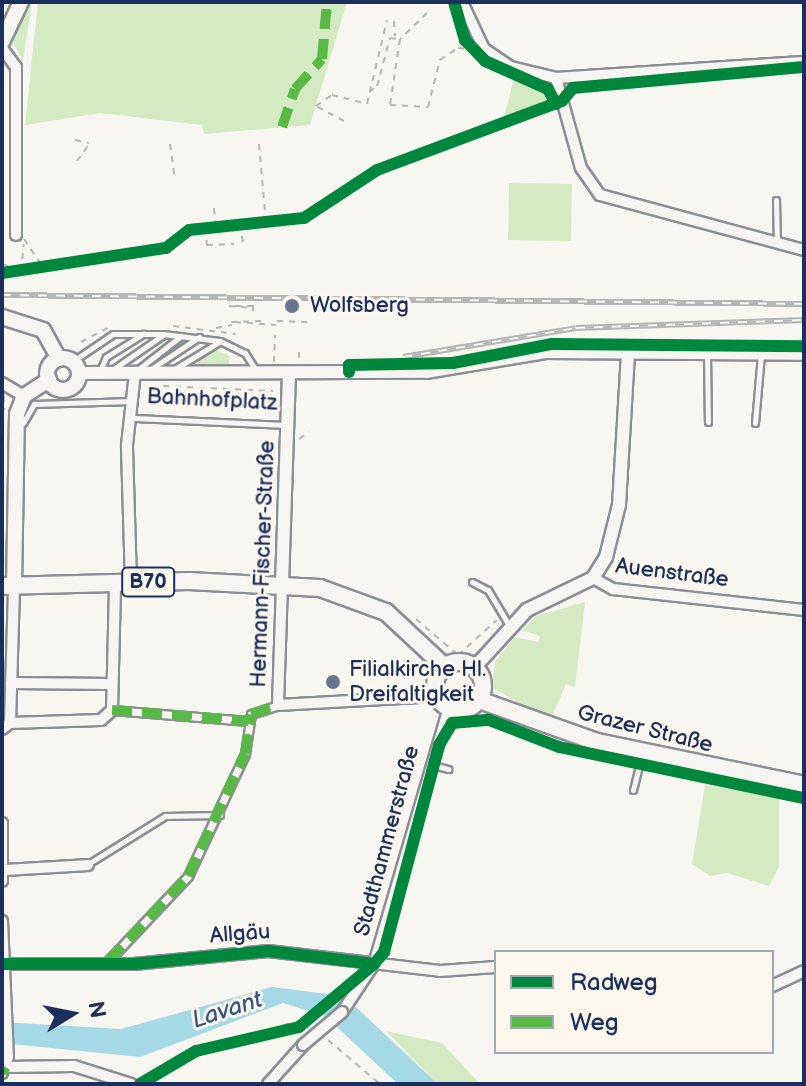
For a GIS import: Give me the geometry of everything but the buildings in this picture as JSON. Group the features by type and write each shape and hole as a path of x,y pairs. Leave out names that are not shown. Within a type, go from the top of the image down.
{"main road":[{"path":"2,45 21,2"},
{"path":"2,317 43,330 70,364 68,388 49,380"},
{"path":"8,586 16,455 24,396 70,364"},
{"name":"B70","path":"8,586 282,584 364,601 407,627 445,667"},
{"path":"445,667 474,668 483,683 479,700 465,709 443,702 445,667"},
{"name":"Grazer Straße","path":"479,700 642,753 804,785"}],"street":[{"path":"462,2 484,49 511,67 556,78 804,62"},
{"path":"2,45 16,67 20,237"},
{"path":"556,78 581,168 600,195 804,250"},
{"path":"289,374 446,371 545,352 804,354"},
{"path":"593,578 606,557 619,505 628,352"},
{"name":"Bahnhofplatz","path":"70,364 168,382 289,374 293,425"},
{"name":"Bahnhofplatz","path":"135,418 139,376"},
{"path":"2,383 24,396"},
{"path":"112,710 123,583 127,445 135,418"},
{"name":"Hermann-Fischer-Straße","path":"278,705 282,584 293,425"},
{"name":"Auenstraße","path":"474,668 510,627 540,602 593,578 613,589 804,610"},
{"path":"8,586 11,683 6,726 101,720 112,710 249,721"},
{"path":"11,683 112,684"},
{"path":"108,961 188,876 220,815 245,754 249,721 257,709 278,705 443,702"},
{"name":"Stadthammerstraße","path":"268,1084 364,985 374,964 443,702"},
{"path":"2,823 4,876 88,865"},
{"path":"2,921 8,1046 4,1070 74,1066 131,1084"},
{"name":"Allgäu","path":"3,964 268,951 374,964 494,967"},
{"path":"774,985 804,971"}],"lane":[{"path":"776,200 777,245"},
{"path":"105,372 106,357 144,333"},
{"path":"70,364 106,337 144,333 200,336 245,353 258,376"},
{"path":"105,372 163,334"},
{"path":"139,376 181,336"},
{"path":"139,376 200,336"},
{"path":"168,382 220,341"},
{"path":"707,353 708,422"},
{"path":"755,423 761,354"},
{"name":"Bahnhofplatz","path":"16,455 34,404 136,401"},
{"name":"Bahnhofplatz","path":"135,418 293,425"},
{"path":"472,582 486,587 500,616 510,627"},
{"path":"633,790 642,753"},
{"path":"428,764 448,769"},
{"path":"88,865 165,816 220,815"}],"path":[{"path":"427,13 400,39 390,105 428,107 433,77 445,53 474,50"},
{"path":"344,121 316,106 332,95 367,104 387,20"},
{"path":"369,92 395,36 394,21"},
{"path":"460,31 485,61"},
{"path":"395,36 400,39"},
{"path":"75,140 90,143 77,161"},
{"path":"170,144 175,180"},
{"path":"173,244 180,233 272,221 259,144"},
{"path":"214,208 207,245 234,244"},
{"path":"240,224 243,243"},
{"path":"20,237 21,271"},
{"path":"2,268 21,271 60,259"},
{"path":"253,301 253,309"},
{"path":"229,306 253,309"},
{"path":"235,306 253,309"},
{"path":"216,329 233,322 312,322"},
{"path":"231,333 233,322"},
{"path":"139,376 199,389 273,391"},
{"path":"293,425 297,454"},
{"path":"409,615 458,655 500,616"},
{"path":"233,1043 260,1041 317,1017"},
{"path":"182,1058 198,1056 218,1044"}],"green space":[{"path":"27,2 32,2 23,61 12,40"},
{"path":"38,2 347,2 310,125 204,134 202,125 100,113 25,125"},
{"path":"514,78 544,89 552,104 503,121"},
{"path":"509,183 572,184 571,241 508,240"},
{"path":"214,349 230,356 228,367 193,366"},
{"path":"585,602 575,687 566,684 551,719 492,688 495,662 515,637 538,642 540,636 522,630 536,616"},
{"path":"705,785 779,798 779,867 769,886 727,873 710,876 692,864"},
{"path":"386,1031 442,1043 480,1084 438,1084"}],"water":[{"name":"Lavant","path":"272,987 344,996 438,1084 398,1084 325,1016 283,1003 140,1057 2,1043 2,1022 121,1029"}],"railway":[{"path":"2,295 804,304"},
{"path":"403,357 576,328 804,320"}],"marked path":[{"path":"282,127 295,89 322,59 327,2"},
{"path":"108,961 188,876 245,754 251,714 278,705"},
{"path":"112,710 249,721"},
{"path":"2,1073 6,1067"}],"cycle path":[{"path":"454,2 465,40 485,61 548,89 556,104"},
{"path":"2,273 166,248 189,230 304,218 377,170 562,101 573,88 804,67"},
{"path":"349,372 349,365 453,363 552,344 804,346"},
{"path":"140,1084 196,1051 299,1027 374,964 384,952 439,745 452,723 489,720 559,747 804,798"},
{"path":"2,964 134,964 268,951 374,964"}],"place":[{"name":"Wolfsberg","path":"292,306"},
{"name":"Filialkirche Hl. Dreifaltigkeit","path":"333,682"}]}
